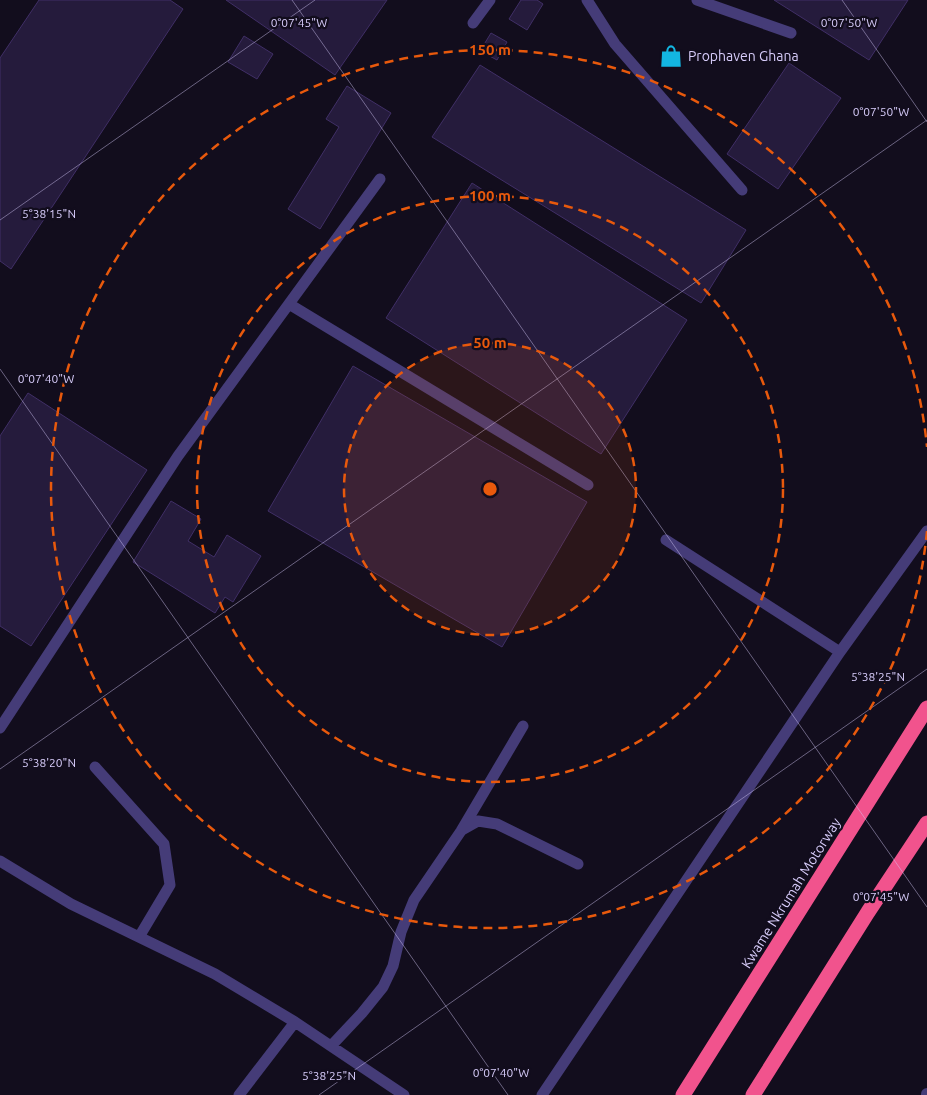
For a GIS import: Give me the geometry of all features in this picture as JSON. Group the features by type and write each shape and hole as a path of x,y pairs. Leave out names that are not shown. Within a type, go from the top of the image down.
{"highway":[{"name":"Kwame Nkrumah Motorway","path":"683,1095 927,708"},
{"path":"753,1095 927,822"}],"lane":[{"path":"473,23 490,0"},
{"path":"587,0 615,44 742,190"},
{"path":"697,0 791,33"},
{"path":"0,728 178,456 380,179"},
{"path":"289,304 588,485"},
{"path":"542,1095 840,652 927,531"},
{"path":"666,540 840,652"},
{"path":"332,1046 383,987 393,966 401,932 414,900 461,831 523,726"},
{"path":"95,767 164,844 170,884 139,937"},
{"path":"461,831 478,821 497,824 578,864"},
{"path":"0,861 71,904 215,974 295,1022 404,1095"},
{"path":"239,1095 295,1022"}],"building":[{"path":"39,0 170,0 183,9 11,269 0,261 0,58"},
{"path":"226,0 387,0 335,75"},
{"path":"521,0 537,0 543,4 527,30 509,19"},
{"path":"774,0 908,0 869,60"},
{"path":"491,33 507,42 497,60 480,51"},
{"path":"244,36 273,54 257,79 228,62"},
{"path":"789,63 841,98 778,189 727,154"},
{"path":"480,65 746,230 701,303 432,137"},
{"path":"347,86 391,113 320,229 288,209 339,127 326,119"},
{"path":"472,183 687,320 601,454 386,318"},
{"path":"353,366 587,502 502,647 268,511"},
{"path":"28,393 147,470 31,646 0,626 0,436"},
{"path":"171,501 201,519 188,541 214,557 227,535 261,556 233,602 225,597 215,613 133,562"}],"place":[{"name":"Prophaven Ghana","path":"671,56"}]}
